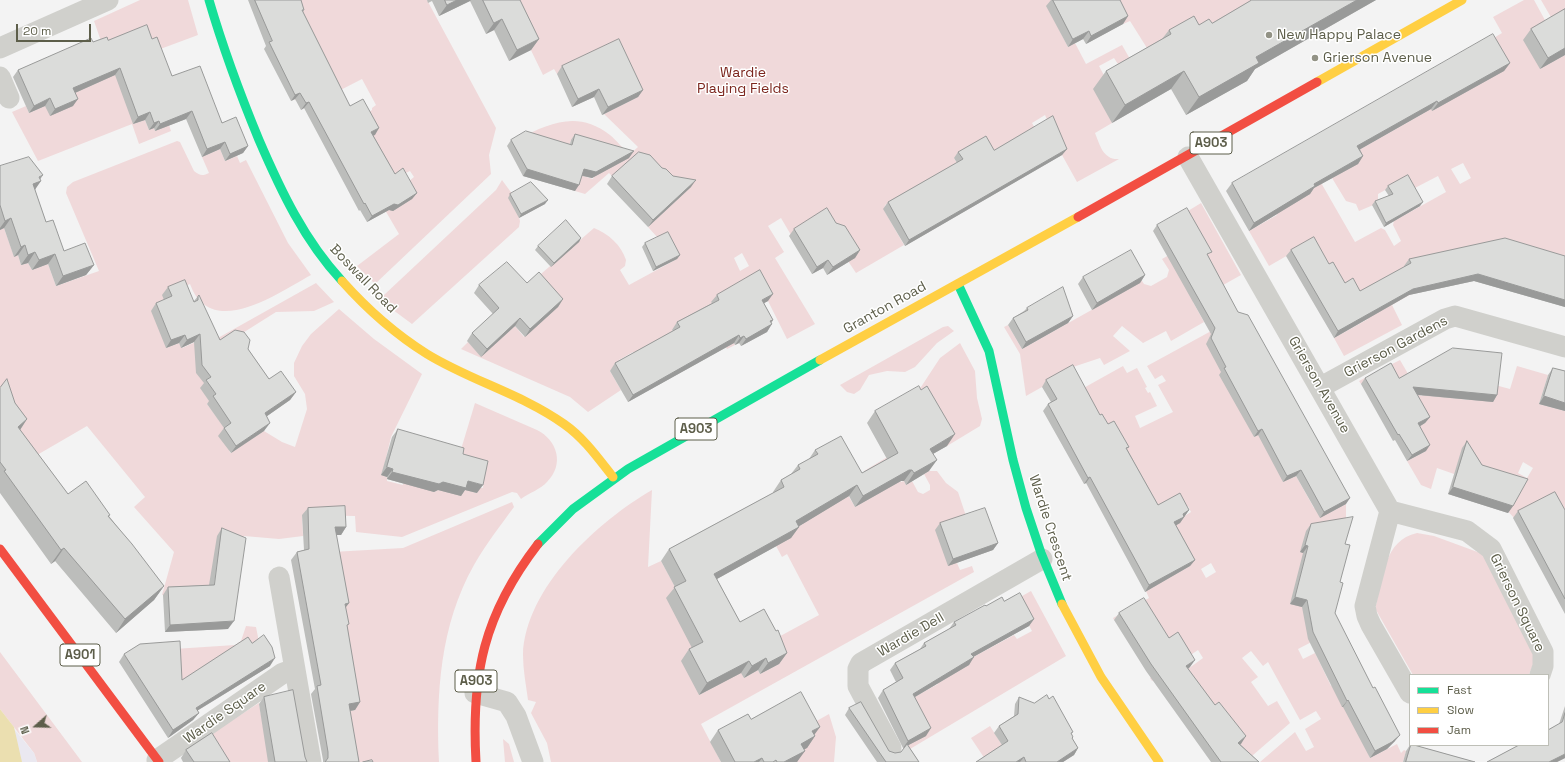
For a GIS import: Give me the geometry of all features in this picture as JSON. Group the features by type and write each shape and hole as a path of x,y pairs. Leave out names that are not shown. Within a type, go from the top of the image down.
{"main road":[{"name":"Boswall Road","path":"209,0 239,90 279,186 303,230 339,277 384,322 428,355 513,395 554,417 567,426 582,439 613,478"},
{"name":"Granton Road","path":"476,762 474,730 475,693 479,661 500,601 526,559 571,509 613,478 712,420 1188,157 1462,0"},
{"name":"Wardie Crescent","path":"958,284 977,322 992,360 1011,449 1042,559 1068,617 1083,646 1108,689 1159,762"},
{"name":"A901","path":"0,549 158,761"}],"street":[{"path":"0,48 108,0"},
{"path":"0,77 9,98"},
{"name":"Grierson Avenue","path":"1188,157 1321,387 1390,511"},
{"name":"Grierson Gardens","path":"1321,387 1445,319 1455,316 1565,347"},
{"path":"1390,511 1365,606 1367,616 1371,624 1409,691"},
{"name":"Grierson Square","path":"1390,511 1467,531 1491,549 1543,652 1543,666 1540,674"},
{"name":"Wardie Dell","path":"891,748 858,686 858,669 861,663 1042,559"},
{"path":"279,577 311,762"},
{"name":"Wardie Square","path":"158,761 282,673 294,670"},
{"path":"475,693 507,702 516,716 533,762"}],"green space":[{"path":"140,0 188,0 198,35 155,51 133,124 145,120 149,130 154,128 155,131 169,125 171,131 139,144 132,124 38,161 12,112 26,106 29,113 101,81 102,44 94,21"},
{"path":"293,0 427,0 496,128 489,155 491,174 375,284 357,266 399,234 385,210 404,185 414,177 410,171 389,181 356,119 372,110 372,108 376,105 362,79 323,99 318,90 296,101 295,99 330,82"},
{"name":"Wardie Playing Fields","path":"516,0 1058,0 1047,6 1068,47 1075,43 1086,64 1122,45 1134,66 1123,72 1114,58 1099,66 1107,81 1112,123 1095,133 1103,151 1109,157 1119,159 1077,182 1062,155 1045,115 1032,123 1036,130 989,156 954,158 962,172 885,205 884,210 904,245 856,273 848,261 791,235 781,218 768,226 784,252 775,258 815,324 787,339 768,301 712,302 735,345 727,349 721,339 672,330 675,334 636,356 633,352 619,360 621,364 610,371 621,390 588,412 570,397 461,349 468,342 481,356 515,326 524,337 534,280 594,228 605,233 618,245 626,260 625,266 620,270 629,285 677,259 648,227 683,194 613,177 609,173 585,194 575,191 580,175 593,179 602,149 571,140 568,151 518,139 553,124 575,121 598,127 610,135 630,154 638,147 604,114 638,97 557,74 554,69 543,75 511,9","holes":["742,253 749,266 740,271 734,258"]},
{"path":"1110,0 1271,0 1157,64 1130,21 1123,24"},
{"path":"1524,0 1534,0 1546,22 1540,69 1565,55 1565,273 1551,260 1413,293 1392,305 1402,325 1344,356 1334,338 1368,319 1341,289 1309,243 1269,266 1249,231 1277,215 1269,200 1316,174 1355,242 1381,228 1385,230 1394,246 1401,241 1393,225 1394,221 1446,192 1438,176 1411,190 1405,179 1378,194 1378,203 1359,211 1356,204 1346,201 1332,178 1357,164 1352,154 1424,113 1487,42 1502,33 1493,17","holes":["1463,163 1471,178 1460,184 1451,169"]},
{"path":"1541,0 1565,0 1565,16 1552,19"},
{"path":"177,141 180,142 194,171 200,175 209,173 202,157 220,149 225,161 237,156 240,163 246,160 288,243 311,275 264,301 246,308 229,311 213,309 200,301 190,284 163,295 166,304 166,348 179,343 182,348 198,341 209,343 316,283 334,302 314,311 276,312 230,341 196,367 196,373 208,378 201,388 210,402 207,404 226,430 230,453 264,431 282,442 295,447 307,409 305,394 294,376 294,363 302,346 311,334 339,309 374,339 422,374 391,437 382,475 387,477 387,481 403,485 404,481 434,492 438,490 461,495 463,489 477,493 479,487 483,488 484,476 459,456 475,403 537,430 550,440 554,446 557,460 553,475 547,482 542,487 521,499 517,493 512,492 402,537 356,532 355,516 302,515 303,536 279,539 244,536 240,546 206,604 189,594 162,595 174,552 134,507 145,497 87,426 25,462 0,412 0,230 4,228 14,256 18,255 21,265 28,263 32,270 48,264 56,286 99,271 66,193 67,187 73,182"},
{"path":"502,180 513,195 520,221 519,227 412,324 385,304 382,301 384,295 496,190"},
{"path":"1201,203 1241,275 1193,302 1204,322 1171,341 1166,331 1143,343 1122,326 1113,336 1130,351 1104,365 1100,358 1064,370 1058,378 1026,396 1020,354 1004,327 1008,325 1022,349 1120,294 1135,270 1144,284 1151,286 1167,277 1169,270 1162,259 1176,251 1183,214"},
{"path":"948,326 954,331 937,343 915,367 905,372 887,371 869,375 860,390 854,394 847,392 840,385 943,327"},
{"path":"1213,330 1222,370 1254,437 1270,428 1283,482 1296,476 1314,508 1324,503 1329,513 1346,504 1346,528 1314,556 1319,612 1329,633 1298,649 1303,659 1315,653 1331,686 1341,682 1370,758 1397,744 1401,753 1404,750 1406,751 1403,762 1260,762 1295,732 1306,751 1314,747 1305,729 1321,719 1316,711 1300,720 1268,662 1263,666 1251,651 1242,658 1258,677 1251,682 1268,706 1277,701 1290,723 1245,762 1181,674 1203,658 1198,650 1152,681 1150,678 1184,657 1164,645 1131,610 1114,620 1113,618 1149,598 1146,591 1190,566 1160,531 1191,512 1188,506 1181,510 1154,511 1062,400 1123,366 1127,373 1137,368 1147,387 1145,388 1148,393 1150,392 1157,406 1135,416 1140,428 1173,412 1158,385 1166,381 1162,375 1155,379 1147,366","holes":["1211,563 1216,572 1206,578 1201,569"]},
{"path":"960,343 975,371 977,398 982,419 980,426 947,446 895,402 921,387 940,358"},
{"path":"1400,360 1421,396 1441,385 1447,374 1444,397 1468,400 1495,385 1510,389 1517,366 1548,375 1539,404 1565,411 1565,526 1514,518 1460,458 1454,474 1437,468 1431,489 1421,485 1407,461 1426,451 1395,440 1425,423 1386,370 1361,384 1359,381","holes":["1523,462 1533,468 1527,478 1518,473"]},
{"path":"889,456 901,482 904,481 906,485 912,481 918,492 923,494 930,490 930,485 924,474 929,471 937,471 946,483 958,492 967,519 957,563 960,570 972,566 974,572 701,724 721,762 551,762 547,743 531,713 536,702 528,700 523,655 527,630 536,605 550,582 568,559 588,538 609,519 652,490 648,567 661,561 678,592 692,641 699,695 721,683 740,669 744,678 758,670 760,674 779,664 773,640 819,615 787,554 782,557 756,509 783,536 803,524 797,513 838,478 855,507 877,494 864,471"},
{"path":"512,502 514,507 488,542 474,565 463,588 447,636 438,711 439,762 352,762 343,712 355,710 332,552 403,548"},
{"path":"1417,533 1434,536 1483,554 1532,650 1535,659 1529,674 1412,674 1376,610 1383,572 1391,552 1398,543 1406,537"},
{"path":"1031,591 1066,656 910,749 908,745 907,701 938,684 937,682 966,661 1014,635 1017,639 1032,631 1015,600"},
{"path":"246,626 256,627 259,642 180,685 174,649 235,645 241,641"},
{"path":"0,652 82,762 37,762 34,753 0,709"},
{"path":"259,703 269,762 219,762 206,737"},
{"path":"829,714 836,737 834,762 797,762 793,755 813,723"},
{"path":"990,726 1007,753 987,762 971,738"},
{"path":"503,739 509,744 514,762 505,762"}],"sand":[{"path":"0,712 34,753 37,762 0,762"}],"shaded area":[{"path":"0,709 14,727 22,762 0,762"}],"building":[{"path":"255,0 301,0 304,10 302,10 350,106 363,99 379,128 371,132 395,174 403,168 417,193 398,205 394,204 372,216 309,102 306,103 300,93 295,95 269,42 272,41"},
{"path":"445,0 457,0 447,5"},
{"path":"483,0 520,0 539,39 517,50 502,19 494,23"},
{"path":"1053,0 1120,0 1128,16 1091,36 1089,31 1073,39"},
{"path":"1252,0 1357,0 1256,57 1259,63 1199,97 1184,71 1125,105 1106,71 1171,34 1169,30 1194,16 1199,25 1209,19 1212,23"},
{"path":"1565,9 1565,48 1548,58 1531,29"},
{"path":"147,25 152,39 157,37 172,76 200,66 222,123 236,117 248,146 230,154 225,142 207,149 192,111 160,124 159,121 154,123 150,112 138,117 120,68 73,88 78,99 55,109 50,98 34,106 18,70 91,38 93,42 107,37 108,40"},
{"path":"1493,34 1510,63 1438,103 1437,101 1357,146 1363,156 1314,184 1315,186 1254,223 1232,183"},
{"path":"619,39 643,90 608,107 599,89 578,99 562,66"},
{"path":"1053,116 1067,149 909,240 888,202 963,159 958,152 986,136 994,150"},
{"path":"526,131 572,145 575,134 634,151 596,172 584,169 579,185 527,169 511,140"},
{"path":"639,152 650,155 662,168 666,169 673,176 696,180 653,220 612,176"},
{"path":"29,157 43,175 39,177 41,181 33,184 46,222 53,220 64,251 85,243 94,265 63,276 55,254 39,260 35,252 28,255 25,245 21,247 11,218 5,221 0,205 0,166"},
{"path":"1408,175 1423,202 1386,223 1375,201 1393,194 1388,186"},
{"path":"531,182 548,200 521,214 510,194"},
{"path":"827,208 836,223 845,226 860,250 833,267 828,260 817,267 794,229"},
{"path":"1187,208 1212,252 1207,254 1238,312 1248,315 1350,498 1324,512 1301,470 1287,476 1262,429 1258,431 1224,368 1226,367 1211,338 1215,328 1157,225"},
{"path":"566,220 581,238 554,263 538,246"},
{"path":"668,232 680,255 656,267 645,243"},
{"path":"1314,237 1329,264 1333,262 1345,283 1353,278 1360,291 1411,263 1409,259 1505,238 1565,256 1565,300 1478,274 1413,289 1338,331 1291,250"},
{"path":"1131,250 1145,275 1097,303 1083,277"},
{"path":"507,262 527,283 539,272 563,299 530,329 520,318 487,349 472,333 499,308 479,285"},
{"path":"760,270 773,294 762,300 773,320 770,321 772,324 746,339 744,336 740,338 739,335 633,395 615,363 680,327 677,322 719,300 717,295"},
{"path":"185,280 194,302 198,300 199,295 220,340 235,330 244,332 250,340 248,349 269,379 281,371 296,392 265,413 270,423 236,446 224,428 231,423 213,396 216,394 206,380 211,377 202,365 200,334 187,340 185,335 171,340 156,303 172,296 168,287"},
{"path":"1063,287 1073,316 1026,342 1013,318"},
{"path":"1453,348 1502,353 1497,395 1413,387 1430,417 1418,423 1430,445 1412,455 1399,434 1398,435 1365,378 1391,363 1399,378"},
{"path":"1073,365 1100,415 1102,414 1108,424 1114,421 1129,447 1126,448 1158,505 1180,493 1189,510 1183,514 1184,517 1174,522 1195,560 1149,585 1048,404 1057,399 1046,380"},
{"path":"1553,368 1565,371 1565,403 1544,396"},
{"path":"7,379 15,403 27,419 18,427 68,494 86,481 110,515 108,516 132,544 164,586 125,619 64,548 61,550 4,471 6,470 0,462 0,388"},
{"path":"919,386 921,390 927,386 955,434 930,449 937,460 914,473 912,470 909,470 863,496 857,485 796,521 799,527 714,574 740,622 764,609 776,631 778,630 787,653 768,663 766,658 752,666 749,661 707,683 689,649 703,642 674,587 686,581 669,549 784,487 781,480 800,469 798,465 818,454 815,450 841,436 862,473 898,453 875,411"},
{"path":"398,429 464,448 463,454 488,461 483,485 468,481 466,488 443,482 439,484 392,472 393,469 387,467"},
{"path":"1467,441 1482,465 1528,479 1513,506 1453,487"},
{"path":"1555,492 1565,510 1565,599 1518,511"},
{"path":"345,506 346,527 335,527 349,603 345,604 349,624 347,625 360,702 349,704 359,762 325,762 328,758 328,752 317,686 321,685 297,552 309,549 308,508"},
{"path":"985,508 998,543 953,559 940,523"},
{"path":"1353,517 1345,544 1350,545 1340,582 1343,583 1335,613 1373,688 1375,687 1400,735 1392,742 1375,751 1348,700 1347,701 1313,632 1307,600 1295,597 1308,546 1305,545 1311,524"},
{"path":"222,528 246,538 234,621 170,625 168,587 214,585"},
{"path":"1020,593 1034,619 971,654 974,657 913,694 931,728 908,741 883,690 903,678 895,663 926,646 924,643 956,625 954,622 1002,597 1004,601"},
{"path":"1144,598 1169,638 1178,632 1195,660 1186,666 1215,705 1219,702 1246,736 1238,743 1259,762 1221,762 1151,664 1119,613"},
{"path":"264,635 272,647 275,658 196,708 199,713 173,730 124,654 140,644 180,641 182,680 248,637 252,643"},
{"path":"293,690 307,762 275,762 264,697"},
{"path":"801,692 820,727 812,731 815,736 801,744 805,751 784,762 777,762 776,760 773,762 764,762 762,758 754,762 735,762 718,730 748,714 751,719"},
{"path":"1047,695 1049,699 1053,696 1073,732 1071,733 1072,738 1078,748 1057,762 1026,762 1024,757 1016,762 976,762 1008,741 999,726 1018,714 1019,697 1034,703"},
{"path":"861,702 889,751 895,753 901,752 907,744 919,762 886,762 849,708"},
{"path":"1565,713 1565,754 1549,762 1487,762 1517,746 1549,746 1549,729 1562,722"},
{"path":"212,733 230,762 194,762 186,750"},
{"path":"1411,746 1418,746 1475,762 1406,762"}],"traffic: fast":[{"path":"209,0 220,36 239,88 259,140 276,178 305,232 328,265 342,281"},
{"path":"958,284 989,351 1013,460 1026,508 1041,553 1062,604"},
{"path":"538,544 573,509 628,469 820,360"}],"traffic: slow":[{"path":"1317,82 1462,0"},
{"path":"820,360 1078,217"},
{"path":"342,281 382,320 427,354 444,364 531,404 564,424 584,442 613,477"},
{"path":"1062,604 1101,677 1159,762"}],"traffic: jam":[{"path":"1078,217 1317,82"},
{"path":"476,762 476,701 479,673 485,646 493,621 505,595 538,544"},
{"path":"0,549 159,762"}],"place":[{"name":"New Happy Palace","path":"1269,35"},
{"name":"Grierson Avenue","path":"1315,58"}]}
